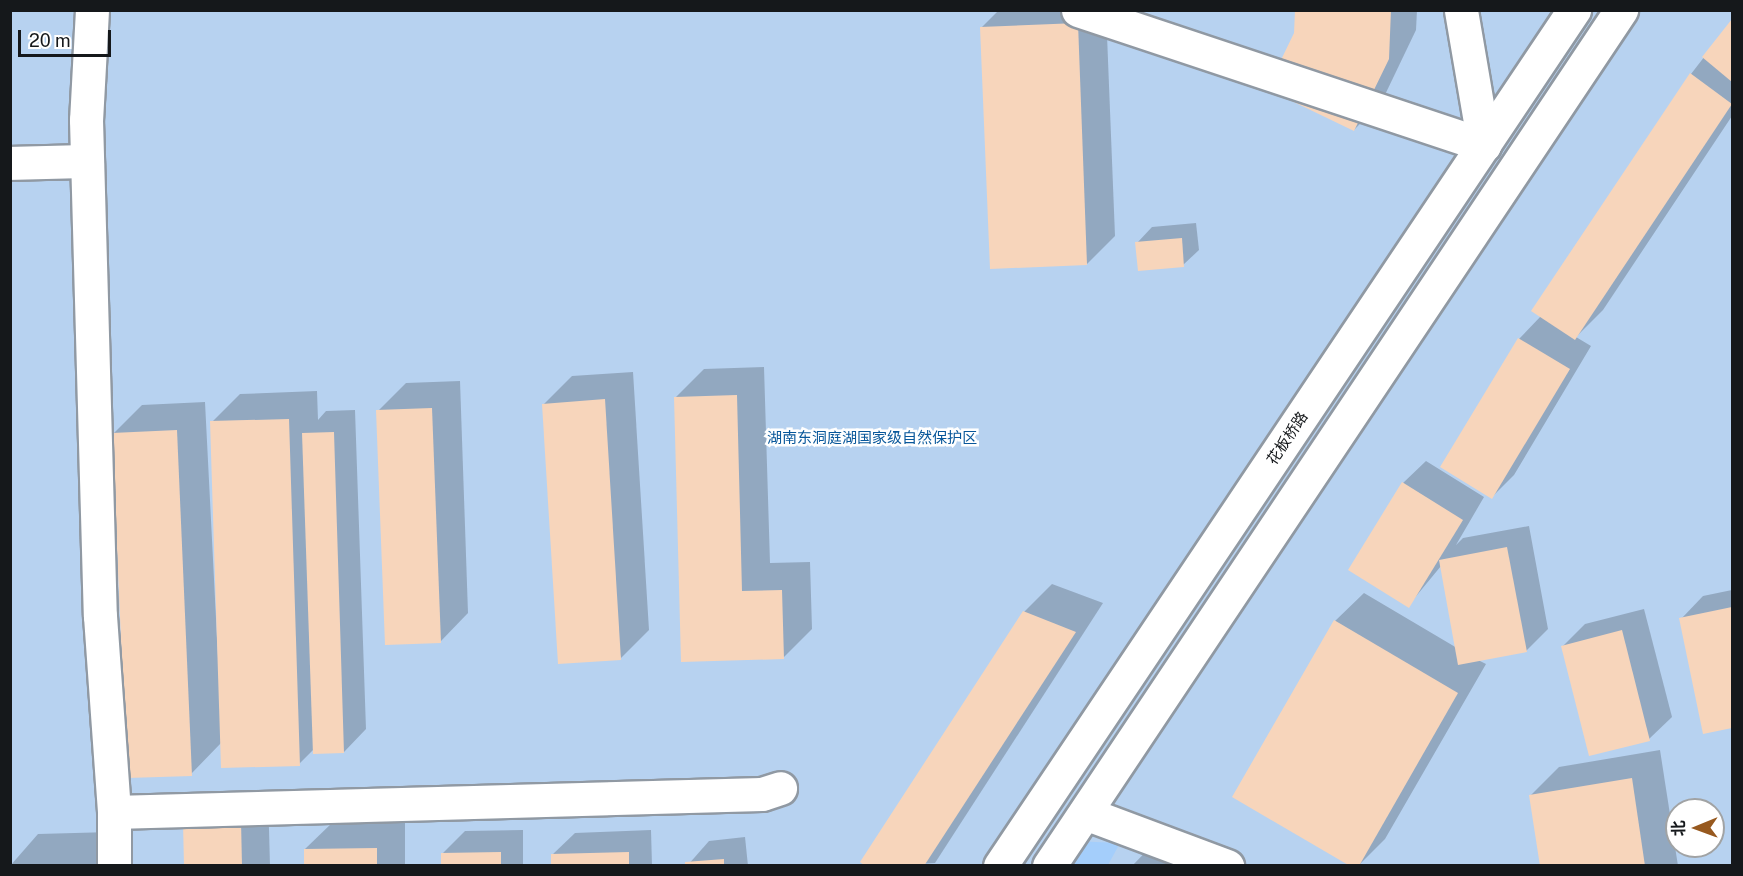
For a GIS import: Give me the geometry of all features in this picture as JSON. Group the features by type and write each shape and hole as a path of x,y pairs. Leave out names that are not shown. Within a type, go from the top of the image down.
{"street":[{"path":"93,10 87,161 100,616 114,812 114,866"},
{"path":"1078,10 1484,146 1461,10"},
{"name":"花板桥路","path":"1000,866 1574,10"},
{"path":"1049,866 1621,10"},
{"path":"10,163 87,161"},
{"path":"114,812 762,794 780,788"},
{"path":"1085,813 1227,866"}],"green space":[{"name":"湖南东洞庭湖国家级自然保护区","path":"10,11 1732,11 1732,865 11,865"}],"shaded area":[{"path":"1071,841 1120,843 1108,865 1054,866"}],"building":[{"path":"1295,10 1391,10 1389,59 1354,131 1267,89 1294,33"},
{"path":"1732,19 1732,82 1702,57"},
{"path":"1078,23 1087,265 990,269 980,27"},
{"path":"1690,73 1732,104 1575,340 1531,311"},
{"path":"1182,238 1184,267 1138,271 1135,242"},
{"path":"1518,338 1570,369 1492,499 1440,467"},
{"path":"737,395 742,591 782,590 784,659 681,662 674,397"},
{"path":"605,399 621,660 558,664 542,404"},
{"path":"432,408 441,643 385,645 376,410"},
{"path":"289,419 300,766 221,768 210,421"},
{"path":"177,430 192,776 127,778 112,433"},
{"path":"334,432 344,753 313,754 302,433"},
{"path":"1402,482 1463,520 1409,608 1348,570"},
{"path":"1507,547 1527,652 1458,665 1439,560"},
{"path":"1732,607 1732,728 1703,734 1679,618"},
{"path":"1023,611 1076,632 924,866 865,866 860,862"},
{"path":"1334,620 1458,693 1359,866 1350,866 1232,797"},
{"path":"1622,630 1650,741 1589,756 1561,646"},
{"path":"1632,778 1645,866 1540,866 1529,795"},
{"path":"241,821 242,866 184,866 183,823"},
{"path":"377,848 377,866 304,866 304,849"},
{"path":"501,852 501,866 441,866 441,853"},
{"path":"629,852 629,866 551,866 551,854"},
{"path":"724,859 724,866 685,866 685,862"}]}
